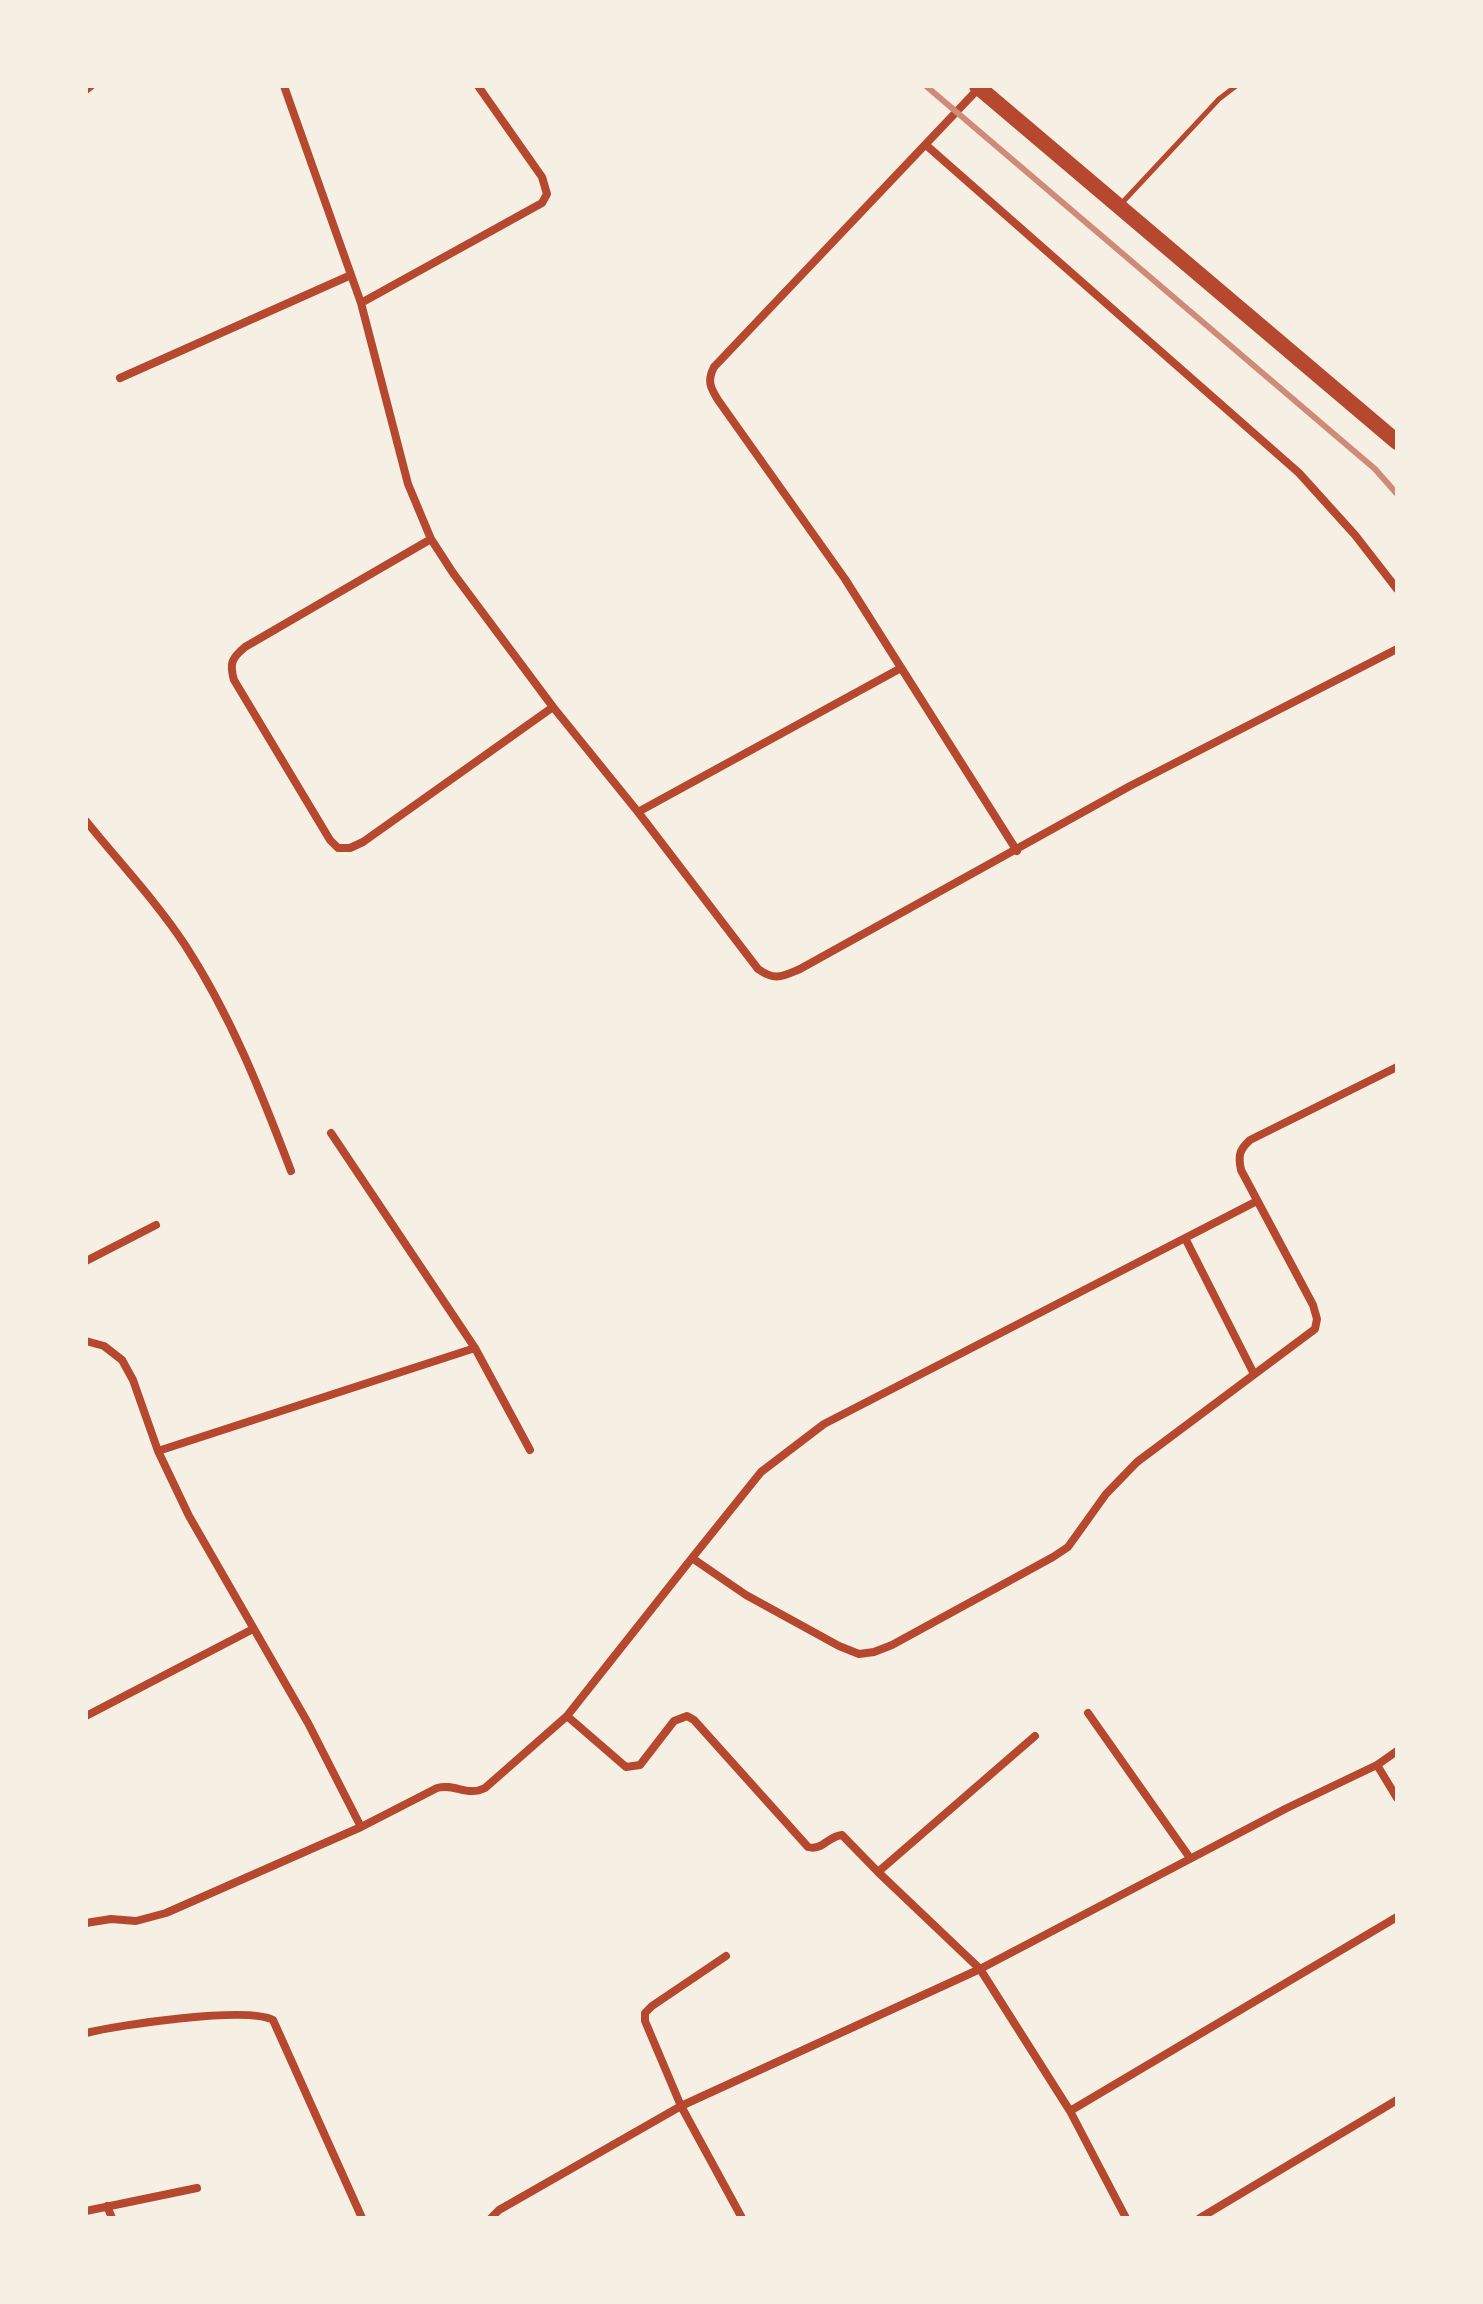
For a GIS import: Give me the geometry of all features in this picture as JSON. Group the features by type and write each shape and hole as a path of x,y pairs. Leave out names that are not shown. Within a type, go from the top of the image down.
{"highway":[{"path":"978,87 1397,442"}],"street":[{"path":"86,90 91,86"},
{"path":"284,86 361,303 408,484 431,539 553,707 758,969 769,976 781,977 800,969 1130,786 1397,649"},
{"path":"361,303 542,203 547,194 542,177 478,86"},
{"path":"978,87 714,367 709,387 845,579 1017,851"},
{"path":"926,145 1299,473 1355,535 1397,589"},
{"path":"120,378 351,275"},
{"path":"431,539 232,657 230,668 234,680 330,840 338,848 350,848 363,842 553,707"},
{"path":"638,812 901,668"},
{"path":"86,821 165,918 202,973 251,1065 291,1171"},
{"path":"692,1558 746,1595 859,1654 892,1645 1068,1547 1125,1473 1215,1401 1315,1329 1317,1319 1313,1305 1241,1170 1238,1158 1241,1149 1250,1140 1397,1067"},
{"path":"331,1133 475,1348 530,1450"},
{"path":"86,1923 111,1919 136,1921 166,1913 361,1827 437,1788 449,1786 473,1793 485,1788 567,1716 761,1472 824,1424 1257,1201"},
{"path":"86,1261 156,1225"},
{"path":"1185,1238 1254,1374"},
{"path":"86,1341 104,1346 122,1360 133,1380 158,1451 189,1516 308,1723 361,1827"},
{"path":"158,1451 475,1348"},
{"path":"86,1716 253,1629"},
{"path":"1088,1713 1190,1858"},
{"path":"567,1716 626,1767 633,1768 640,1765 674,1721 687,1716 694,1720 808,1847 822,1847 834,1836 842,1835 980,1969 1070,2111 1126,2218"},
{"path":"878,1872 1035,1736"},
{"path":"491,2218 499,2210 681,2106 980,1969 1190,1858 1377,1765 1397,1751"},
{"path":"1377,1765 1397,1798"},
{"path":"1070,2111 1397,1917"},
{"path":"726,1956 645,2013 648,2031 681,2106 742,2218"},
{"path":"86,2033 151,2022 255,2014 273,2020 362,2218"},
{"path":"1200,2218 1397,2100"},
{"path":"86,2211 197,2188"},
{"path":"107,2206 112,2218"}],"lane":[{"path":"1120,206 1219,99 1236,86"}],"railway":[{"path":"926,86 1375,469 1397,494"}]}
